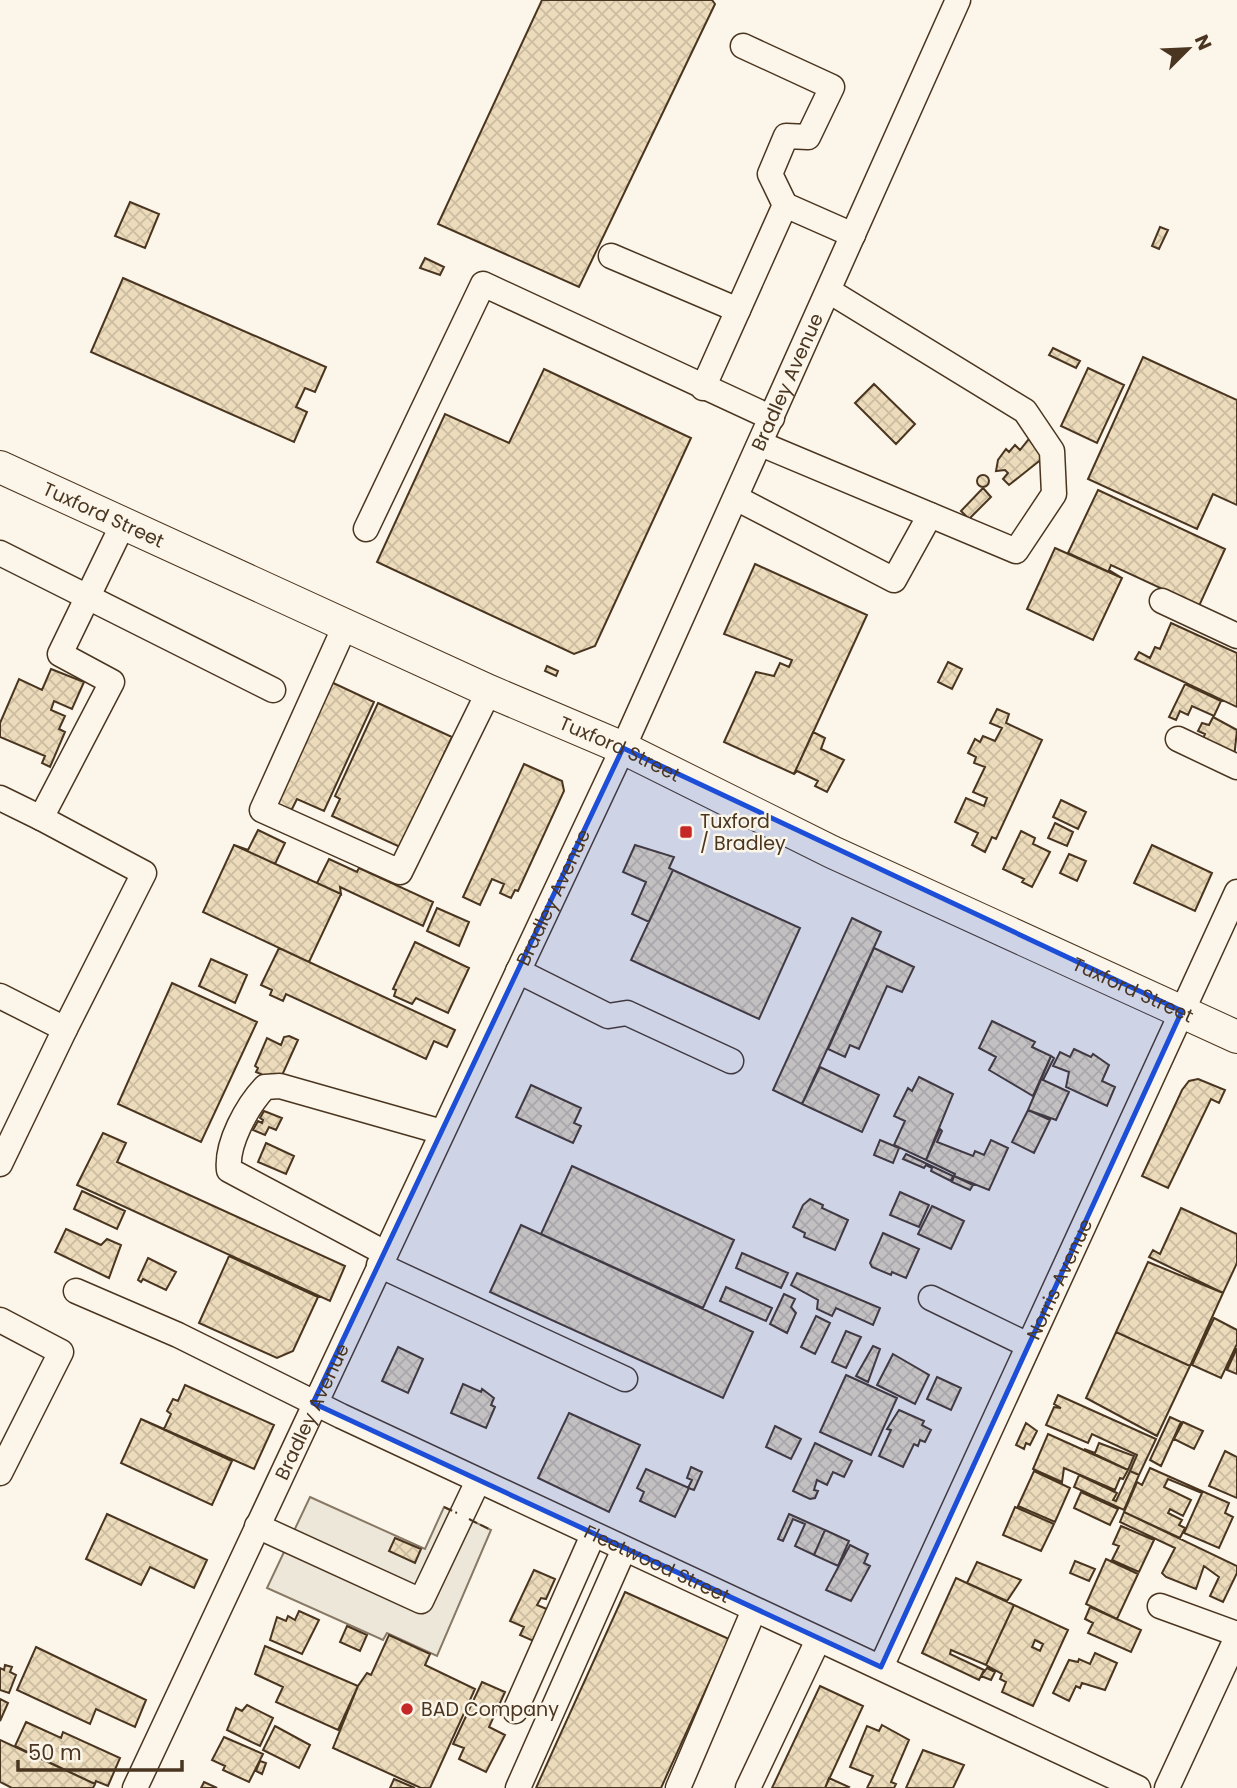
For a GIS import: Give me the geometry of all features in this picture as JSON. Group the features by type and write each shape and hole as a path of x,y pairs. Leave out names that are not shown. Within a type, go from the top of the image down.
{"main road":[{"name":"Tuxford Street","path":"0,467 489,691 623,748 794,834 1237,1037"}],"street":[{"name":"Bradley Avenue","path":"135,1788 313,1403 623,748 958,0"},
{"path":"743,46 832,87 808,136 786,136 770,174 785,205 853,235"},
{"path":"703,388 785,205"},
{"path":"611,256 738,310"},
{"path":"366,530 482,284 772,418"},
{"path":"761,444 1016,551 1054,494 1052,451 1025,411 828,291"},
{"path":"736,498 894,580 930,515"},
{"path":"41,818 112,682 60,654 122,524"},
{"path":"0,553 89,595 273,690"},
{"path":"1162,601 1237,636"},
{"path":"345,626 261,810 400,872 489,691"},
{"path":"1178,739 1237,767"},
{"path":"0,797 144,873 0,1164"},
{"name":"Norris Avenue","path":"881,1667 1237,892"},
{"path":"518,971 608,1016 626,1013 731,1061"},
{"path":"0,996 65,1029"},
{"path":"442,1132 280,1086 265,1087 251,1102 228,1159 229,1170 382,1259 625,1379"},
{"name":"Fleetwood Street","path":"76,1291 178,1335 478,1481 1138,1788"},
{"path":"931,1298 1028,1345"},
{"path":"0,1320 61,1352 0,1473"},
{"path":"257,1526 421,1601 464,1516 478,1481"},
{"path":"515,1711 593,1535"},
{"path":"518,1788 624,1549"},
{"path":"1160,1606 1237,1635 1167,1788"},
{"path":"678,1788 754,1610"},
{"path":"748,1788 818,1640"}],"highlighted area":[{"path":"623,748 1182,1011 881,1667 313,1403"}],"shaded area":[{"path":"310,1497 425,1549 444,1507 491,1530 437,1656 387,1633 383,1640 267,1588"}],"building":[{"path":"542,0 712,0 715,4 579,287 438,224"},
{"path":"130,202 159,214 145,248 115,236"},
{"path":"1160,227 1168,230 1159,249 1152,246"},
{"path":"425,258 444,267 440,275 420,268"},
{"path":"123,278 326,367 315,392 305,388 296,407 307,412 294,442 91,352"},
{"path":"1053,348 1080,361 1076,368 1049,355"},
{"path":"1143,357 1237,400 1237,505 1213,494 1197,529 1088,479"},
{"path":"1088,368 1124,385 1097,443 1061,426"},
{"path":"544,369 691,438 595,646 574,654 377,562 445,414 509,443"},
{"path":"874,384 915,424 896,444 855,403"},
{"path":"1028,440 1033,440 1043,458 1009,485 1003,479 1008,473 1005,470 996,471 998,460 1006,449 1009,452 1015,445 1020,450"},
{"path":"983,475 989,481 983,487 977,481"},
{"path":"983,488 991,497 969,519 961,511"},
{"path":"1098,490 1225,549 1199,606 1111,565 1109,570 1122,578 1068,553"},
{"path":"1055,548 1122,578 1093,640 1027,609"},
{"path":"755,564 867,615 794,774 724,742 756,672 774,676 780,663 789,667 792,660 724,634"},
{"path":"1171,623 1237,653 1237,707 1135,659 1139,652 1150,658 1155,647 1160,649"},
{"path":"948,662 962,669 952,689 938,682"},
{"path":"547,666 558,671 556,676 545,671"},
{"path":"51,669 84,682 72,709 54,701 51,710 65,716 59,729 65,732 50,767 42,763 45,756 0,737 0,723 19,679 42,690"},
{"path":"329,681 374,702 324,811 297,799 288,817 271,809"},
{"path":"1185,684 1221,701 1214,716 1192,706 1188,715 1180,711 1176,720 1169,717"},
{"path":"378,703 452,737 400,847 332,816 340,799 335,796"},
{"path":"997,709 1009,714 1006,723 1042,740 996,839 992,837 985,852 972,845 978,833 955,822 966,798 984,806 987,798 973,792 985,767 974,763 976,757 968,753 975,739 980,742 983,736 995,741 1002,728 990,723"},
{"path":"1213,717 1237,730 1234,758 1201,743 1205,734 1198,731 1202,723 1209,725"},
{"path":"813,732 825,738 821,749 844,760 827,792 815,786 818,781 797,771 794,774"},
{"path":"524,764 562,781 564,791 518,891 515,890 511,898 500,893 504,884 492,879 480,905 463,897"},
{"path":"1061,800 1086,812 1078,829 1053,817"},
{"path":"1055,823 1073,832 1067,846 1048,838"},
{"path":"258,830 285,843 275,864 234,845 248,850"},
{"path":"1021,831 1035,838 1033,844 1050,852 1032,887 1022,882 1024,879 1003,869"},
{"path":"234,845 341,894 309,962 203,912"},
{"path":"635,845 674,857 669,868 673,870 649,922 632,914 646,882 623,872"},
{"path":"1152,845 1212,873 1195,911 1134,883"},
{"path":"1069,854 1086,861 1077,881 1060,873"},
{"path":"329,859 357,872 359,868 433,902 423,926 340,887 341,894 317,883"},
{"path":"673,870 800,928 759,1019 631,960"},
{"path":"437,908 469,922 459,946 427,931"},
{"path":"852,918 881,932 802,1104 773,1090"},
{"path":"415,942 469,968 448,1013 416,998 412,1004 394,996 396,990 393,989"},
{"path":"279,948 455,1030 447,1047 434,1041 426,1059 286,994 283,1001 270,995 272,990 261,985"},
{"path":"874,948 914,967 902,992 887,986 859,1049 850,1045 845,1057 828,1049"},
{"path":"211,959 247,975 235,1003 199,986"},
{"path":"172,983 257,1022 201,1142 118,1104"},
{"path":"992,1021 1035,1042 1032,1047 1051,1056 1033,1096 989,1070 996,1057 979,1048"},
{"path":"284,1037 298,1040 279,1082 256,1072 258,1068 255,1066 267,1038 281,1045"},
{"path":"1074,1049 1091,1057 1093,1054 1109,1065 1102,1081 1115,1087 1107,1106 1066,1087 1069,1072 1053,1066 1060,1052 1070,1057"},
{"path":"1051,1056 1054,1058 1043,1080 1069,1092 1056,1120 1028,1110"},
{"path":"820,1067 879,1095 862,1132 802,1104"},
{"path":"919,1077 953,1094 926,1160 894,1145 905,1121 894,1116 908,1088 912,1091"},
{"path":"1198,1079 1225,1090 1219,1103 1211,1099 1168,1188 1142,1176 1182,1090 1189,1081"},
{"path":"531,1085 581,1108 574,1123 581,1126 573,1143 516,1117"},
{"path":"1028,1110 1050,1120 1034,1153 1012,1142"},
{"path":"264,1111 282,1118 276,1130 269,1127 265,1135 253,1130 258,1121 262,1123 260,1118"},
{"path":"940,1129 942,1131 937,1142 973,1156 975,1151 984,1155 991,1140 1008,1148 989,1190 954,1176 955,1174 926,1160"},
{"path":"103,1133 126,1143 117,1162 345,1266 330,1301 77,1185"},
{"path":"880,1140 899,1148 893,1163 874,1155"},
{"path":"266,1143 294,1156 286,1174 258,1162"},
{"path":"906,1154 953,1176 951,1181 931,1171 932,1168 926,1165 924,1168 903,1159"},
{"path":"572,1166 734,1240 703,1308 541,1234"},
{"path":"954,1176 973,1185 970,1190 952,1182"},
{"path":"82,1191 125,1211 117,1229 74,1209"},
{"path":"900,1192 929,1205 919,1227 890,1215"},
{"path":"810,1199 848,1220 835,1250 804,1237 805,1233 793,1227 803,1205"},
{"path":"932,1206 964,1221 951,1249 918,1234"},
{"path":"1181,1208 1237,1234 1237,1263 1223,1293 1149,1257 1153,1250 1160,1254"},
{"path":"521,1225 753,1332 723,1398 490,1292"},
{"path":"66,1229 101,1245 107,1239 121,1245 109,1278 55,1252"},
{"path":"883,1233 919,1249 906,1278 872,1267 870,1263"},
{"path":"742,1253 788,1273 781,1288 736,1268"},
{"path":"229,1256 318,1297 293,1351 277,1358 199,1323"},
{"path":"148,1258 176,1272 166,1290 143,1279 141,1282 138,1280"},
{"path":"1148,1262 1223,1293 1190,1366 1116,1332"},
{"path":"797,1273 880,1308 873,1325 836,1308 832,1316 817,1309 818,1300 791,1285"},
{"path":"726,1287 772,1308 766,1321 720,1301"},
{"path":"784,1294 795,1299 791,1307 796,1313 787,1333 770,1324"},
{"path":"816,1316 830,1323 815,1354 801,1347"},
{"path":"1214,1318 1237,1330 1237,1344 1221,1378 1192,1365"},
{"path":"846,1331 861,1337 846,1368 832,1362"},
{"path":"1116,1332 1190,1366 1157,1436 1086,1398"},
{"path":"873,1346 880,1349 868,1382 856,1376"},
{"path":"398,1347 423,1359 408,1393 382,1381"},
{"path":"1237,1348 1237,1374 1227,1370"},
{"path":"893,1354 929,1375 915,1404 877,1385"},
{"path":"846,1375 897,1398 871,1455 820,1432"},
{"path":"937,1377 961,1388 951,1410 927,1399"},
{"path":"463,1384 481,1392 482,1389 494,1398 491,1405 495,1407 486,1428 451,1413"},
{"path":"185,1385 274,1425 254,1469 141,1419 164,1429 171,1414 167,1411 173,1399 178,1401"},
{"path":"1058,1395 1156,1439 1139,1475 1130,1471 1137,1455 1092,1434 1088,1443 1046,1425 1054,1407 1061,1408 1054,1404"},
{"path":"899,1410 924,1421 922,1425 931,1430 925,1442 920,1440 918,1446 914,1444 903,1467 879,1456 891,1430 887,1429"},
{"path":"569,1413 640,1445 609,1512 538,1478"},
{"path":"1170,1417 1181,1422 1161,1466 1150,1460"},
{"path":"141,1419 232,1461 212,1505 121,1463"},
{"path":"1183,1422 1203,1431 1194,1449 1174,1439"},
{"path":"1026,1423 1037,1431 1030,1445 1026,1443 1024,1449 1016,1445"},
{"path":"775,1426 801,1439 791,1459 766,1447"},
{"path":"1048,1434 1128,1470 1123,1479 1120,1478 1115,1490 1064,1468 1062,1482 1033,1469"},
{"path":"815,1443 852,1461 844,1477 833,1472 827,1485 817,1480 814,1490 818,1491 815,1498 810,1499 793,1491"},
{"path":"1099,1443 1134,1456 1128,1470 1084,1449 1095,1453"},
{"path":"1225,1451 1237,1457 1237,1498 1209,1486"},
{"path":"691,1467 702,1472 694,1490 688,1488 692,1480 687,1478"},
{"path":"1150,1468 1229,1503 1225,1513 1233,1517 1219,1548 1184,1533 1202,1493 1168,1479 1164,1487 1191,1500 1183,1516 1170,1509 1168,1513 1182,1520 1179,1525 1185,1528 1180,1538 1124,1512 1137,1482 1142,1485"},
{"path":"646,1469 689,1488 675,1517 640,1501 644,1492 637,1488"},
{"path":"1034,1471 1070,1488 1055,1522 1018,1506"},
{"path":"1130,1471 1139,1475 1124,1510 1074,1487 1079,1475 1117,1493 1113,1500 1116,1501"},
{"path":"1081,1492 1118,1509 1110,1525 1074,1508"},
{"path":"1015,1507 1054,1524 1041,1551 1003,1535"},
{"path":"1124,1512 1237,1566 1237,1573 1223,1602 1210,1596 1219,1577 1204,1566 1196,1589 1166,1577 1162,1573 1175,1548 1120,1522"},
{"path":"107,1514 207,1560 194,1588 150,1567 141,1585 86,1559"},
{"path":"789,1514 825,1530 814,1555 795,1546 805,1524 793,1519 783,1541 778,1539"},
{"path":"1121,1526 1154,1540 1139,1572 1112,1560 1119,1546 1113,1544"},
{"path":"825,1530 849,1541 838,1566 814,1555"},
{"path":"395,1538 421,1549 415,1563 389,1551"},
{"path":"850,1545 868,1554 864,1563 870,1566 851,1601 826,1590"},
{"path":"1106,1559 1138,1574 1117,1619 1086,1604"},
{"path":"1075,1561 1095,1569 1089,1581 1070,1573"},
{"path":"977,1562 1021,1580 1007,1601 967,1583"},
{"path":"534,1570 555,1579 546,1599 541,1598 537,1605 554,1612 538,1643 520,1635 524,1627 510,1621"},
{"path":"956,1578 1014,1605 986,1665 951,1650 950,1654 984,1670 979,1680 922,1653"},
{"path":"625,1592 729,1639 661,1788 536,1788"},
{"path":"1014,1605 1068,1630 1033,1706 1002,1692 1006,1682 1000,1679 1002,1674 986,1665","holes":["1035,1640 1043,1644 1040,1651 1032,1647"]},
{"path":"1090,1607 1141,1630 1131,1652 1088,1633 1093,1623 1085,1619"},
{"path":"299,1611 319,1620 302,1654 270,1640 277,1617 286,1621 288,1616 295,1620"},
{"path":"347,1626 367,1635 360,1651 340,1642"},
{"name":"BAD Company","path":"389,1635 430,1654 425,1665 475,1689 430,1788 421,1788 333,1748 358,1686 367,1673 371,1675"},
{"path":"265,1646 358,1686 338,1730 276,1702 283,1687 255,1674"},
{"path":"36,1647 146,1700 135,1727 96,1709 90,1724 17,1690"},
{"path":"1095,1653 1117,1663 1105,1690 1082,1683 1080,1688 1076,1686 1069,1701 1053,1693 1069,1660 1078,1662 1079,1659 1090,1664"},
{"path":"5,1665 12,1667 10,1672 16,1675 9,1693 0,1690 0,1668 4,1670"},
{"path":"987,1668 995,1672 991,1680 981,1676"},
{"path":"482,1682 505,1692 489,1727 505,1735 486,1772 459,1759 464,1748 453,1744"},
{"path":"820,1686 863,1706 825,1788 772,1788"},
{"path":"0,1699 8,1703 0,1721"},
{"path":"247,1705 273,1718 260,1746 227,1730 236,1708 242,1711"},
{"path":"26,1722 61,1738 63,1732 120,1758 108,1786 96,1781 95,1784 15,1746"},
{"path":"882,1725 909,1740 891,1782 896,1784 894,1788 867,1788 873,1776 850,1767 867,1726 879,1731"},
{"path":"275,1726 310,1745 299,1768 263,1750"},
{"path":"224,1737 263,1754 249,1782 223,1770 225,1766 212,1760"},
{"path":"0,1740 95,1784 93,1788 12,1788 0,1782"},
{"path":"923,1750 964,1765 953,1788 906,1788"},
{"path":"260,1761 266,1763 262,1774 256,1771"},
{"path":"829,1778 849,1787 825,1788"},
{"path":"394,1779 415,1788 390,1788"},
{"path":"204,1782 217,1788 201,1788"}],"fence":[{"path":"444,1507 457,1513"},
{"path":"469,1519 491,1530"}],"place":[{"name":"Tuxford / Bradley","path":"686,832"},
{"name":"BAD Company","path":"407,1709"}]}
